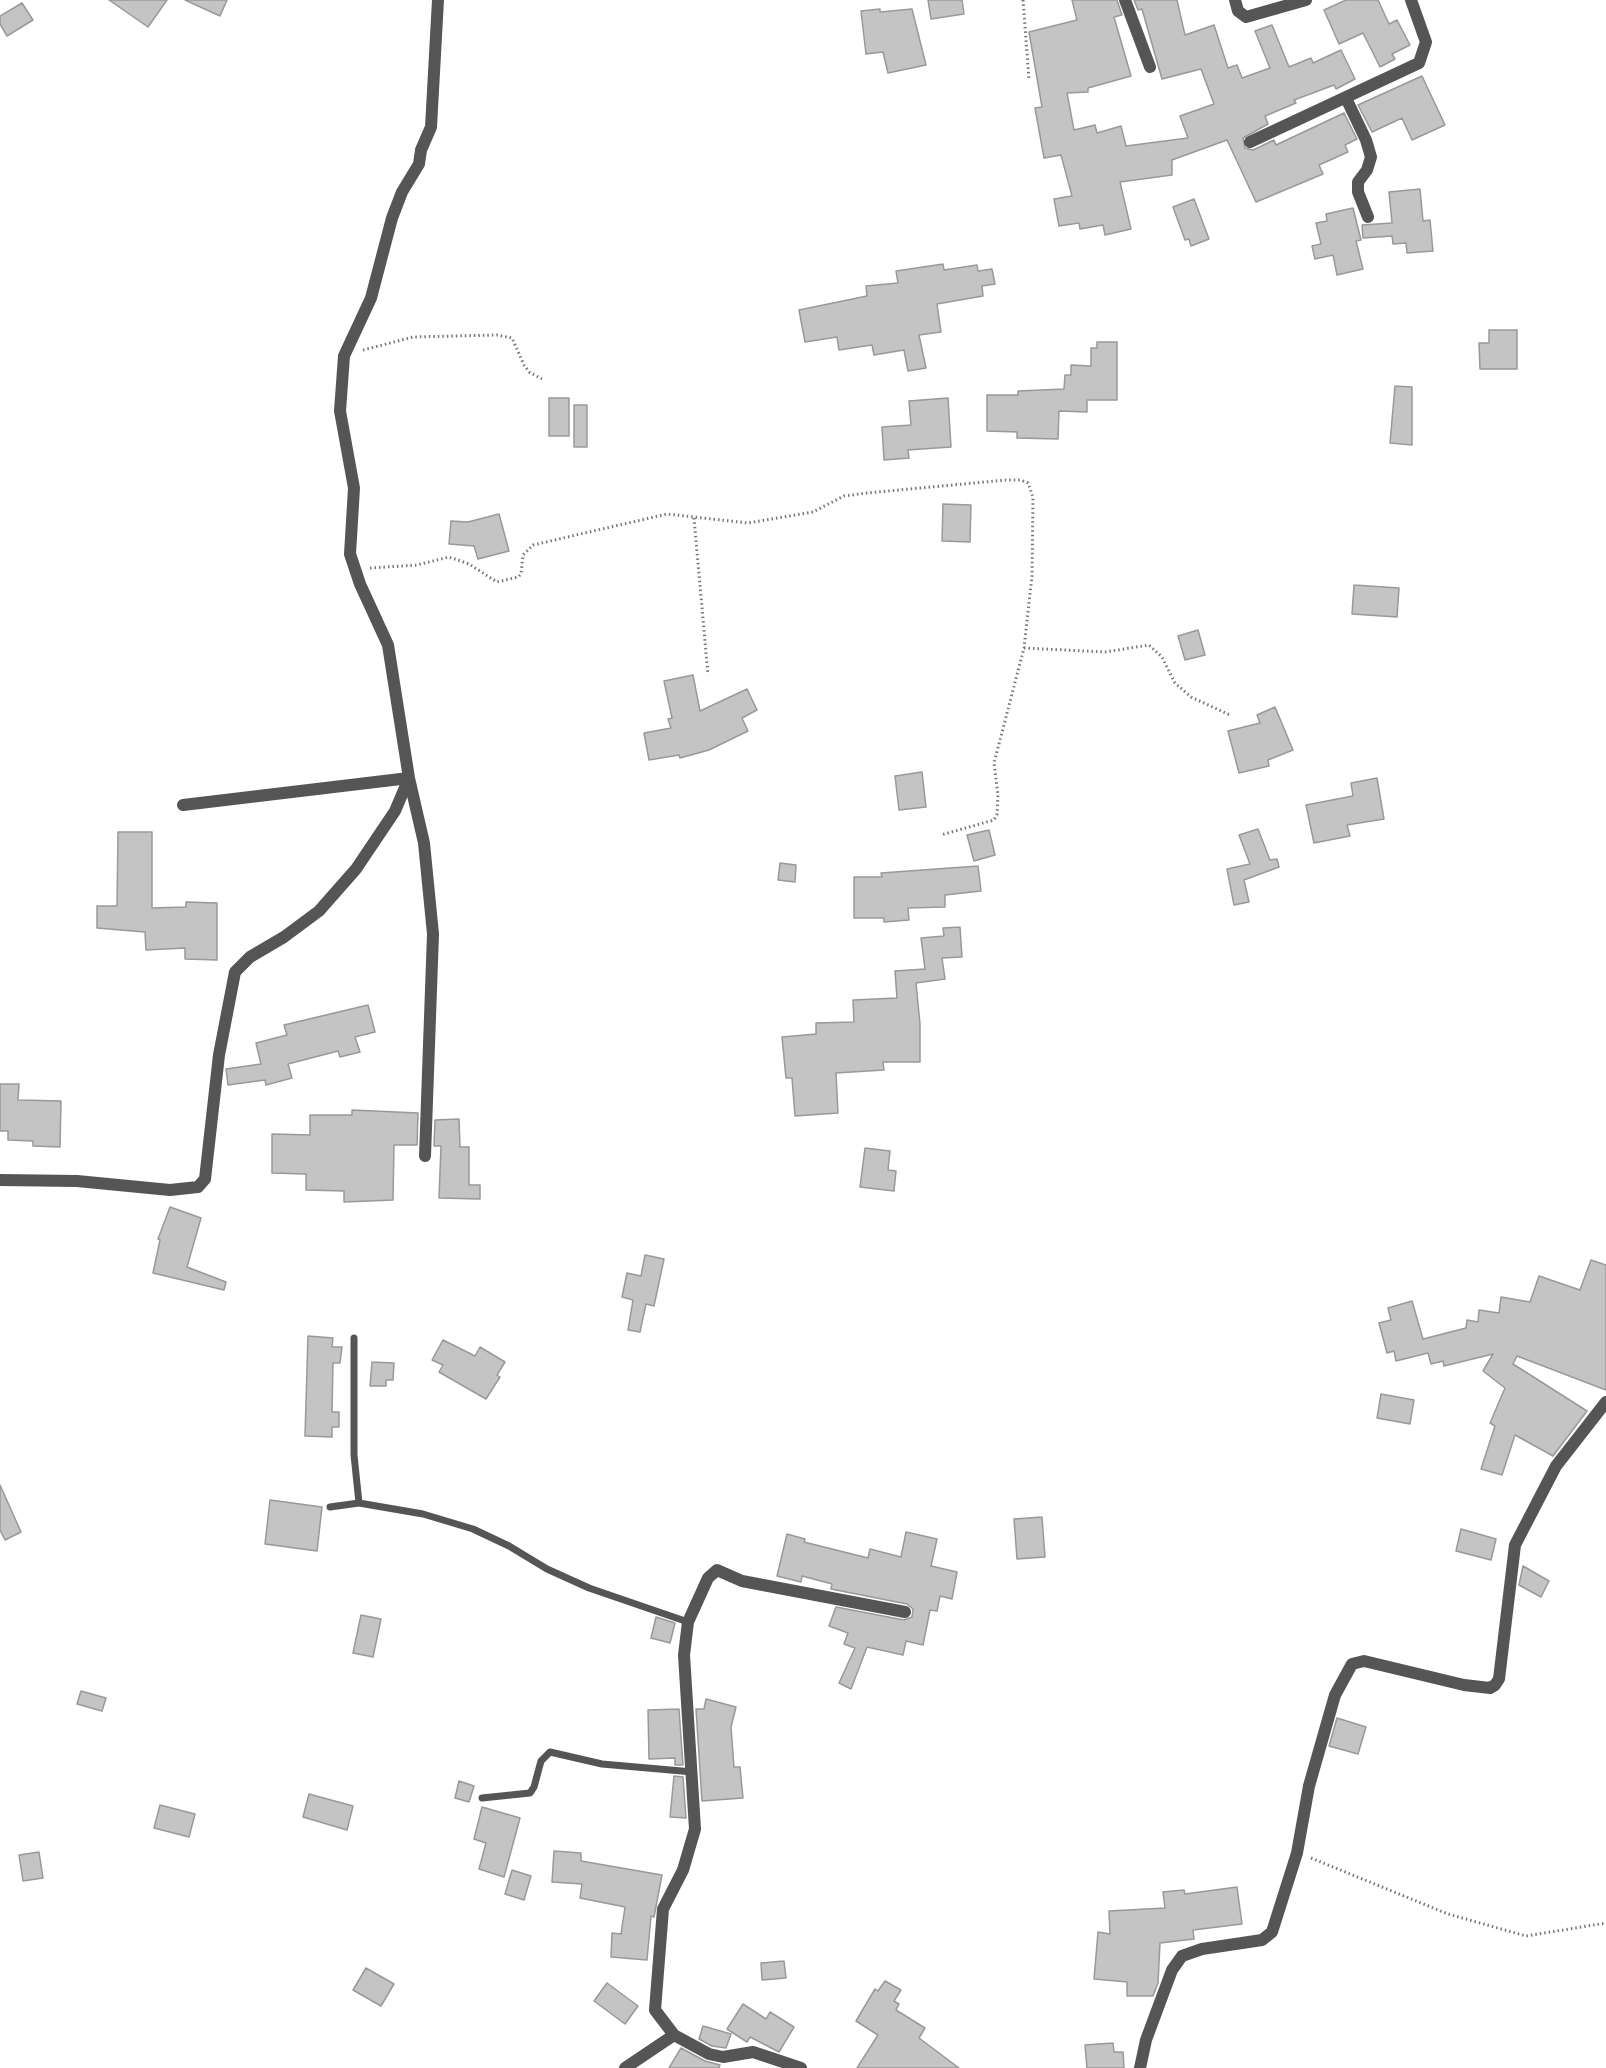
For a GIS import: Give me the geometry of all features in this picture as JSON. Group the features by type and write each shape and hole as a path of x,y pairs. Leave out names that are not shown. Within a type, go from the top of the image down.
{"street":[{"path":"425,1156 434,934 424,843 409,778 388,645 354,568 350,535 354,488 340,411 344,356 371,298 392,218 402,192 418,164 421,150 431,127 438,0"},
{"path":"1125,0 1150,67"},
{"path":"1235,0 1238,11 1246,17 1306,0"},
{"path":"1250,142 1419,63 1426,42 1411,0"},
{"path":"1346,98 1366,140 1371,157 1368,170 1358,182 1358,192 1368,217"},
{"path":"183,806 409,778"},
{"path":"0,1180 77,1181 170,1190 198,1187 205,1179 219,1055 236,972 250,957 284,937 319,911 356,868 395,811 409,778"},
{"path":"1140,2068 1146,2040 1172,1970 1182,1956 1202,1949 1262,1940 1272,1932 1297,1853 1309,1786 1335,1695 1352,1664 1364,1661 1464,1685 1490,1688 1496,1685 1499,1679 1515,1545 1556,1466 1606,1402"},
{"path":"801,2068 753,2052 723,2057 709,2054 674,2035 655,2010 663,1909 683,1870 696,1829 684,1655 688,1622 708,1578 717,1570 742,1581 905,1612"},
{"path":"625,2068 674,2035"}],"lane":[{"path":"354,1338 354,1455 359,1503"},
{"path":"330,1507 359,1503 423,1514 473,1529 509,1546 547,1569 589,1588 688,1622"},
{"path":"482,1798 530,1793 534,1787 541,1761 550,1752 602,1764 693,1772"}],"path":[{"path":"1023,0 1029,79"},
{"path":"344,356 387,342 413,337 497,335 512,338 529,372 542,379"},
{"path":"354,568 417,565 449,558 469,564 497,582 518,577 521,574 523,555 533,545 667,514 748,523 813,512 844,496 1021,480 1032,487 1032,576 1024,648 994,763 998,781 997,814 993,820 941,835"},
{"path":"694,518 708,675"},
{"path":"1024,648 1106,652 1149,645 1162,657 1175,683 1191,697 1230,715"},
{"path":"1297,1853 1448,1914 1526,1936 1606,1923"}],"building":[{"path":"109,0 167,0 148,27"},
{"path":"185,0 227,0 220,16"},
{"path":"928,0 962,0 964,14 931,19"},
{"path":"1072,0 1117,0 1122,15 1114,17 1131,76 1088,88 1088,92 1067,93 1074,130 1095,125 1097,133 1121,126 1126,146 1188,138 1180,116 1214,104 1201,69 1162,79 1142,9 1138,10 1134,0 1177,0 1185,35 1214,25 1228,68 1237,65 1242,78 1270,68 1255,31 1272,25 1289,67 1311,58 1313,63 1341,50 1355,79 1336,89 1334,85 1294,100 1296,103 1265,116 1268,124 1243,138 1245,148 1253,150 1274,140 1276,145 1344,113 1357,139 1345,145 1348,152 1319,165 1323,174 1256,202 1227,140 1172,160 1172,175 1120,182 1131,229 1105,235 1103,225 1080,229 1079,223 1059,226 1054,199 1072,196 1061,155 1044,158 1035,108 1042,107 1029,32 1077,20"},
{"path":"1346,0 1378,0 1389,24 1397,20 1410,45 1392,54 1395,59 1380,67 1363,33 1339,44 1324,10"},
{"path":"22,3 33,20 7,36 0,24 0,16"},
{"path":"880,9 880,12 912,9 926,65 888,73 883,52 866,54 861,11"},
{"path":"1422,76 1445,125 1412,140 1402,118 1372,132 1358,105"},
{"path":"1420,189 1423,221 1430,220 1433,251 1407,253 1406,243 1393,244 1392,236 1363,238 1362,225 1392,223 1389,192"},
{"path":"1194,199 1209,239 1191,246 1189,239 1185,240 1173,207"},
{"path":"1353,208 1361,240 1356,241 1363,269 1337,275 1333,255 1315,259 1312,246 1321,244 1316,223 1327,221 1326,214"},
{"path":"943,264 944,270 977,265 978,271 992,269 995,284 982,286 983,296 937,304 941,332 919,335 926,368 908,371 904,350 874,355 872,345 839,350 837,337 805,342 799,310 867,296 866,286 898,283 896,271"},
{"path":"1489,330 1517,330 1517,369 1480,369 1479,343 1489,343"},
{"path":"1097,342 1117,342 1117,400 1087,400 1087,412 1059,411 1058,439 1017,438 1017,432 987,431 987,395 1018,395 1018,391 1064,389 1065,375 1071,375 1071,365 1091,366 1091,348 1097,348"},
{"path":"1395,386 1412,387 1412,445 1390,443"},
{"path":"549,398 569,398 569,436 549,436"},
{"path":"948,398 951,447 908,450 909,458 884,460 882,427 911,425 909,401"},
{"path":"574,405 587,405 587,447 574,447"},
{"path":"943,504 971,505 970,542 942,541"},
{"path":"499,514 509,551 478,559 474,546 449,544 451,521 468,522"},
{"path":"1354,585 1399,588 1397,617 1352,614"},
{"path":"1198,630 1205,655 1185,660 1178,636"},
{"path":"693,675 700,711 747,689 757,710 742,718 748,731 709,750 680,758 679,755 649,760 644,733 671,728 668,719 672,718 664,681"},
{"path":"1275,707 1293,750 1268,760 1269,766 1239,773 1228,731 1260,723 1257,715"},
{"path":"922,772 926,807 899,810 895,776"},
{"path":"1377,778 1384,819 1347,825 1350,836 1314,843 1306,805 1353,796 1351,783"},
{"path":"1258,829 1270,860 1277,859 1279,867 1244,880 1249,902 1234,905 1227,869 1250,864 1239,835"},
{"path":"989,830 995,855 974,861 967,835"},
{"path":"118,832 152,832 152,908 186,907 186,902 217,903 217,960 185,959 185,948 146,950 145,932 97,928 97,906 117,906"},
{"path":"780,863 796,865 795,882 778,880"},
{"path":"978,866 981,891 945,895 945,907 908,908 909,920 884,922 884,918 854,918 854,877 882,877 881,873"},
{"path":"960,927 962,957 942,958 945,979 916,983 920,1024 920,1062 883,1062 884,1070 836,1073 838,1113 795,1116 792,1078 786,1078 782,1037 816,1034 816,1023 854,1022 853,1000 897,998 895,971 925,969 921,938 944,936 943,928"},
{"path":"368,1005 375,1032 355,1037 360,1052 340,1057 338,1051 288,1064 292,1078 266,1085 265,1080 228,1085 226,1069 261,1064 256,1043 287,1035 284,1025"},
{"path":"0,1084 19,1084 18,1100 61,1101 60,1147 33,1146 33,1141 8,1140 8,1131 0,1131"},
{"path":"352,1110 418,1113 417,1145 394,1145 393,1200 344,1202 344,1191 306,1190 306,1174 272,1173 272,1134 310,1135 310,1115 352,1115"},
{"path":"459,1119 460,1147 469,1147 469,1185 480,1185 480,1199 439,1198 441,1146 434,1146 435,1120"},
{"path":"865,1148 890,1151 888,1170 896,1171 894,1191 860,1187"},
{"path":"170,1207 201,1218 187,1267 226,1282 224,1290 153,1273 160,1240 158,1239"},
{"path":"645,1255 664,1259 654,1306 646,1304 640,1332 628,1330 633,1300 622,1297 627,1273 641,1276"},
{"path":"1591,1260 1606,1265 1606,1390 1517,1356 1513,1364 1587,1411 1553,1456 1515,1435 1502,1475 1481,1469 1495,1426 1490,1423 1505,1388 1483,1371 1493,1354 1444,1366 1443,1361 1431,1364 1428,1353 1396,1361 1394,1351 1387,1353 1379,1323 1391,1320 1388,1308 1412,1301 1423,1339 1466,1328 1467,1320 1478,1322 1479,1310 1499,1313 1501,1297 1530,1302 1539,1276 1580,1290"},
{"path":"308,1336 333,1338 332,1347 342,1347 340,1363 333,1363 332,1412 339,1412 339,1427 332,1427 332,1437 305,1436"},
{"path":"443,1340 475,1356 480,1347 505,1362 497,1375 500,1377 486,1399 439,1372 443,1365 432,1360"},
{"path":"372,1362 394,1363 393,1380 386,1380 386,1386 370,1386"},
{"path":"1381,1394 1414,1400 1410,1424 1377,1418"},
{"path":"0,1485 21,1532 5,1540 0,1530"},
{"path":"270,1500 322,1507 317,1551 265,1544"},
{"path":"1042,1517 1045,1557 1017,1559 1014,1519"},
{"path":"1461,1529 1496,1539 1491,1560 1456,1551"},
{"path":"906,1532 937,1539 931,1566 957,1572 952,1599 940,1596 937,1611 930,1610 923,1645 906,1641 903,1655 867,1647 851,1689 839,1683 855,1648 844,1644 848,1633 829,1626 836,1607 904,1620 912,1617 913,1609 907,1604 831,1589 832,1584 802,1576 801,1582 777,1576 787,1534 805,1539 804,1542 868,1558 870,1549 901,1557"},
{"path":"1523,1566 1549,1581 1541,1597 1519,1585"},
{"path":"361,1615 381,1619 373,1657 353,1653"},
{"path":"656,1617 675,1623 670,1643 651,1638"},
{"path":"81,1691 106,1698 102,1711 77,1704"},
{"path":"706,1699 736,1707 731,1727 734,1767 740,1767 743,1798 702,1801 696,1709 704,1709"},
{"path":"679,1709 683,1765 675,1765 675,1758 649,1759 648,1710"},
{"path":"1337,1718 1366,1727 1358,1754 1329,1746"},
{"path":"674,1776 683,1777 686,1818 670,1817"},
{"path":"459,1781 474,1786 469,1802 455,1798"},
{"path":"309,1794 353,1806 347,1830 303,1817"},
{"path":"160,1805 195,1814 189,1837 154,1828"},
{"path":"482,1807 520,1818 504,1877 479,1869 486,1843 474,1839"},
{"path":"554,1851 581,1853 581,1861 662,1875 654,1917 651,1916 647,1960 611,1957 612,1933 621,1934 625,1907 580,1898 582,1884 552,1882"},
{"path":"39,1852 43,1878 23,1881 19,1855"},
{"path":"512,1870 531,1876 524,1900 505,1894"},
{"path":"1237,1887 1242,1924 1193,1930 1194,1939 1160,1943 1158,1983 1153,1996 1127,1996 1127,1982 1094,1979 1098,1932 1110,1934 1109,1911 1165,1908 1163,1892 1184,1890 1185,1894"},
{"path":"784,1961 786,1978 762,1980 761,1963"},
{"path":"366,1968 394,1984 381,2006 353,1990"},
{"path":"885,1981 901,1990 894,2001 899,2004 896,2010 925,2028 919,2038 959,2068 857,2068 878,2035 856,2021 875,1989 878,1991"},
{"path":"607,1983 638,2006 625,2024 594,2001"},
{"path":"743,2004 766,2019 770,2012 794,2027 779,2052 750,2037 747,2042 727,2029"},
{"path":"703,2026 731,2034 726,2048 712,2046 699,2039"},
{"path":"1113,2043 1114,2052 1123,2052 1124,2068 1087,2068 1085,2045"},
{"path":"681,2048 705,2061 720,2065 719,2068 669,2068"}]}
